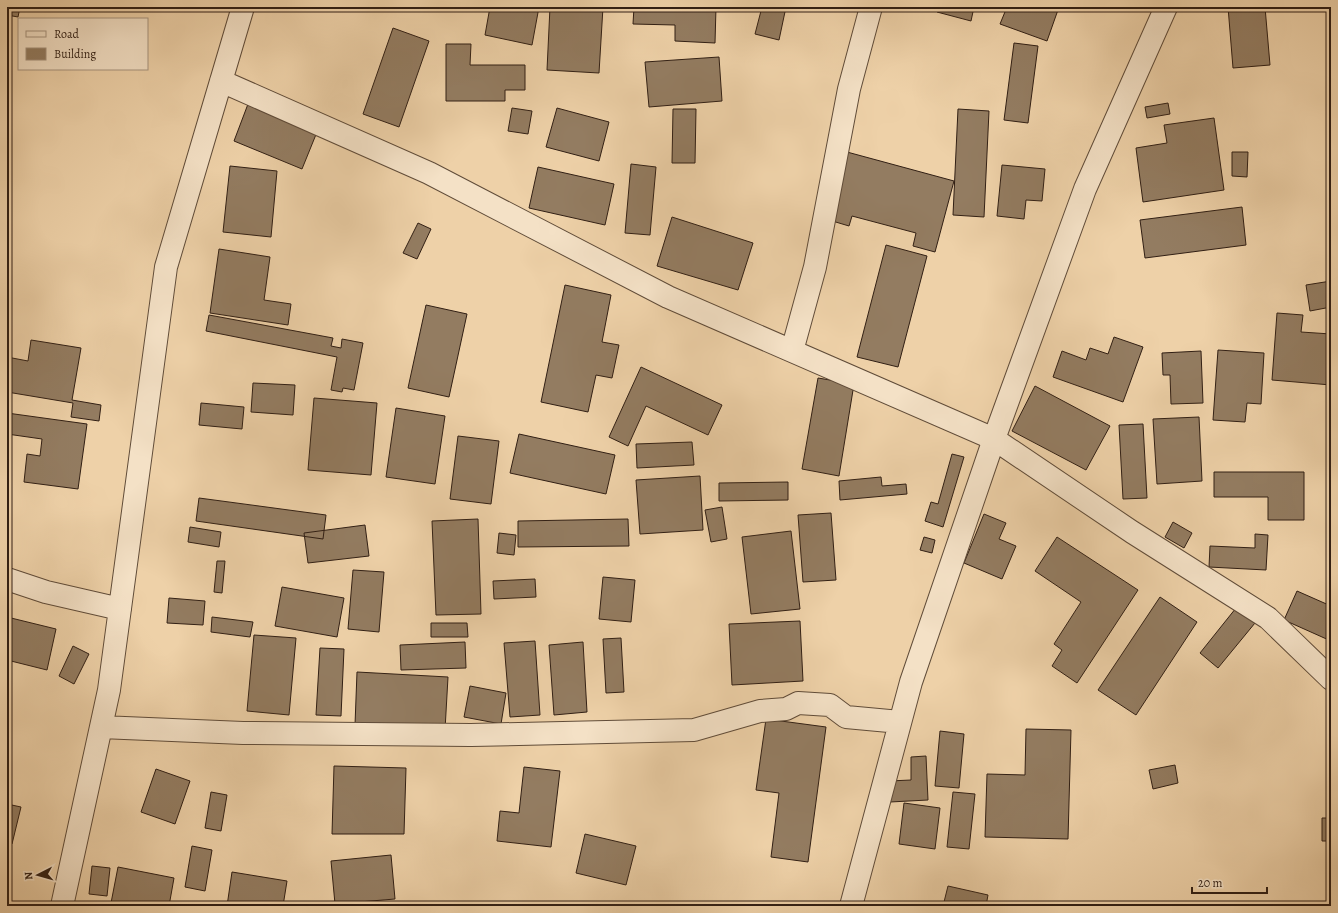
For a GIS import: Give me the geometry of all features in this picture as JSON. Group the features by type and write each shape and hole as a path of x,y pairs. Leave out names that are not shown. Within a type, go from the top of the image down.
{"street":[{"path":"62,906 109,690 166,267 242,7"},
{"path":"792,351 815,267 849,89 871,7"},
{"path":"851,906 911,682 994,439 1085,189 1166,7"},
{"path":"221,81 429,173 668,297 994,439 1132,532 1268,618 1331,679"},
{"path":"7,579 46,592 120,609"},
{"path":"101,727 244,734 471,735 694,730 760,711 786,708 798,704 830,705 846,717 900,722"}],"building":[{"path":"7,7 20,7 18,17 7,15"},
{"path":"490,7 539,7 532,45 485,35"},
{"path":"550,7 603,7 599,73 547,70"},
{"path":"634,7 716,7 715,43 675,41 675,25 633,24"},
{"path":"762,7 786,7 779,40 755,34"},
{"path":"939,7 974,7 971,21 937,12"},
{"path":"1007,7 1059,7 1047,41 1000,24"},
{"path":"1228,7 1265,7 1270,65 1233,68"},
{"path":"393,28 429,41 399,127 363,114"},
{"path":"1014,43 1038,46 1028,123 1004,120"},
{"path":"446,44 471,44 470,65 525,65 525,90 505,90 505,101 446,101"},
{"path":"719,57 722,101 649,107 645,62"},
{"path":"1168,103 1170,114 1147,118 1145,107"},
{"path":"248,104 317,132 302,169 234,141"},
{"path":"512,108 532,111 528,134 508,131"},
{"path":"557,108 609,122 599,161 546,147"},
{"path":"673,109 696,109 695,163 672,163"},
{"path":"958,109 989,111 984,217 953,215"},
{"path":"1214,118 1224,190 1143,202 1136,148 1167,143 1164,125"},
{"path":"847,152 954,181 935,252 913,246 916,233 852,216 849,226 829,220"},
{"path":"1232,152 1248,152 1247,177 1232,176"},
{"path":"631,164 656,167 650,235 625,233"},
{"path":"1002,165 1045,169 1042,201 1026,200 1024,219 997,216"},
{"path":"230,166 277,171 271,237 223,232"},
{"path":"538,167 614,184 605,225 529,208"},
{"path":"1242,207 1246,245 1145,258 1140,220"},
{"path":"672,217 753,243 738,290 657,266"},
{"path":"418,223 431,229 417,259 403,253"},
{"path":"886,245 927,256 898,367 857,357"},
{"path":"219,249 270,257 264,300 291,304 288,325 210,313"},
{"path":"1331,281 1331,307 1310,311 1306,285"},
{"path":"565,285 611,295 602,342 619,345 612,378 596,375 588,412 541,402"},
{"path":"426,305 467,314 449,397 408,388"},
{"path":"1277,313 1303,315 1301,332 1331,334 1331,385 1272,380"},
{"path":"209,315 333,338 331,346 341,348 342,339 363,343 354,390 343,388 342,392 331,390 337,357 206,331"},
{"path":"1114,337 1143,347 1123,402 1053,377 1062,351 1086,360 1090,348 1108,354"},
{"path":"31,340 81,348 72,400 101,405 99,421 71,417 73,403 7,392 7,357 28,361"},
{"path":"1218,350 1264,353 1261,404 1247,403 1245,422 1213,420"},
{"path":"1201,351 1203,403 1171,404 1170,375 1163,375 1162,353"},
{"path":"641,367 722,405 708,435 646,406 628,446 609,437"},
{"path":"818,378 854,384 839,476 802,469"},
{"path":"253,383 295,385 293,415 251,412"},
{"path":"1035,386 1110,426 1086,470 1012,431"},
{"path":"314,398 377,403 371,475 308,470"},
{"path":"201,403 244,407 242,429 199,425"},
{"path":"396,408 445,416 435,484 386,477"},
{"path":"7,413 87,424 78,489 24,482 27,454 40,456 42,439 7,434"},
{"path":"1199,417 1202,481 1157,484 1153,419"},
{"path":"1143,424 1147,498 1123,499 1119,425"},
{"path":"519,434 615,455 606,494 510,473"},
{"path":"458,436 499,441 491,504 450,499"},
{"path":"692,442 694,465 637,468 636,444"},
{"path":"952,454 964,457 943,527 925,521 931,502 938,504"},
{"path":"1214,472 1304,472 1304,520 1268,520 1268,497 1214,497"},
{"path":"700,476 703,530 640,534 636,480"},
{"path":"881,477 882,486 906,484 907,494 840,500 839,481"},
{"path":"788,482 788,500 719,501 719,483"},
{"path":"199,498 326,515 323,539 196,521"},
{"path":"722,507 727,539 711,542 705,510"},
{"path":"831,513 836,580 803,582 798,515"},
{"path":"984,514 1006,523 999,539 1016,546 1002,579 964,563"},
{"path":"478,519 481,614 436,615 432,521"},
{"path":"628,519 629,546 518,547 518,521"},
{"path":"1173,522 1192,533 1184,548 1165,537"},
{"path":"365,525 369,556 308,563 304,533"},
{"path":"190,527 221,532 219,547 188,542"},
{"path":"791,531 800,609 751,614 742,537"},
{"path":"499,533 516,535 514,555 497,553"},
{"path":"1255,534 1268,535 1266,570 1209,567 1210,546 1255,548"},
{"path":"924,537 935,540 932,553 920,550"},
{"path":"1057,537 1138,590 1077,683 1052,666 1062,650 1054,644 1081,602 1035,571"},
{"path":"217,561 225,561 222,593 214,592"},
{"path":"353,570 384,572 379,632 348,629"},
{"path":"603,577 635,580 631,622 599,619"},
{"path":"535,579 536,597 494,599 493,581"},
{"path":"282,587 344,598 337,637 275,626"},
{"path":"1297,591 1331,606 1331,641 1284,620"},
{"path":"1160,597 1197,622 1136,715 1098,690"},
{"path":"169,598 205,601 203,625 167,623"},
{"path":"1236,608 1255,623 1218,668 1200,653"},
{"path":"7,617 56,629 47,670 7,660"},
{"path":"212,617 253,622 250,637 211,632"},
{"path":"800,621 803,681 732,685 729,624"},
{"path":"431,623 467,623 468,637 431,637"},
{"path":"254,635 296,638 289,715 247,711"},
{"path":"621,638 624,692 606,693 603,639"},
{"path":"535,641 540,715 510,717 504,643"},
{"path":"465,642 466,668 401,670 400,645"},
{"path":"583,642 587,712 554,715 549,645"},
{"path":"73,646 89,654 74,684 59,676"},
{"path":"320,648 344,649 341,716 316,715"},
{"path":"357,672 448,677 445,730 355,725"},
{"path":"470,686 506,693 501,724 464,717"},
{"path":"766,719 826,727 808,862 771,857 779,793 756,790"},
{"path":"1026,729 1071,730 1068,839 985,837 987,774 1025,775"},
{"path":"940,731 964,734 959,788 935,786"},
{"path":"926,756 928,800 890,802 889,781 911,780 911,757"},
{"path":"1175,765 1178,783 1153,789 1149,770"},
{"path":"334,766 406,768 404,834 332,834"},
{"path":"524,767 560,771 551,847 497,841 500,811 519,813"},
{"path":"156,769 190,781 175,824 141,812"},
{"path":"211,792 227,795 221,831 205,828"},
{"path":"953,792 975,794 969,849 947,847"},
{"path":"904,803 940,808 935,849 899,844"},
{"path":"7,804 21,807 12,844 7,843"},
{"path":"1322,818 1331,818 1331,841 1322,841"},
{"path":"585,834 636,846 626,885 576,873"},
{"path":"192,846 212,850 205,891 185,887"},
{"path":"391,855 395,899 335,904 331,861"},
{"path":"92,866 110,868 107,896 89,894"},
{"path":"118,867 174,878 169,906 126,906 111,903"},
{"path":"232,872 287,881 283,906 227,906"},
{"path":"948,886 988,895 986,906 943,906"}]}
